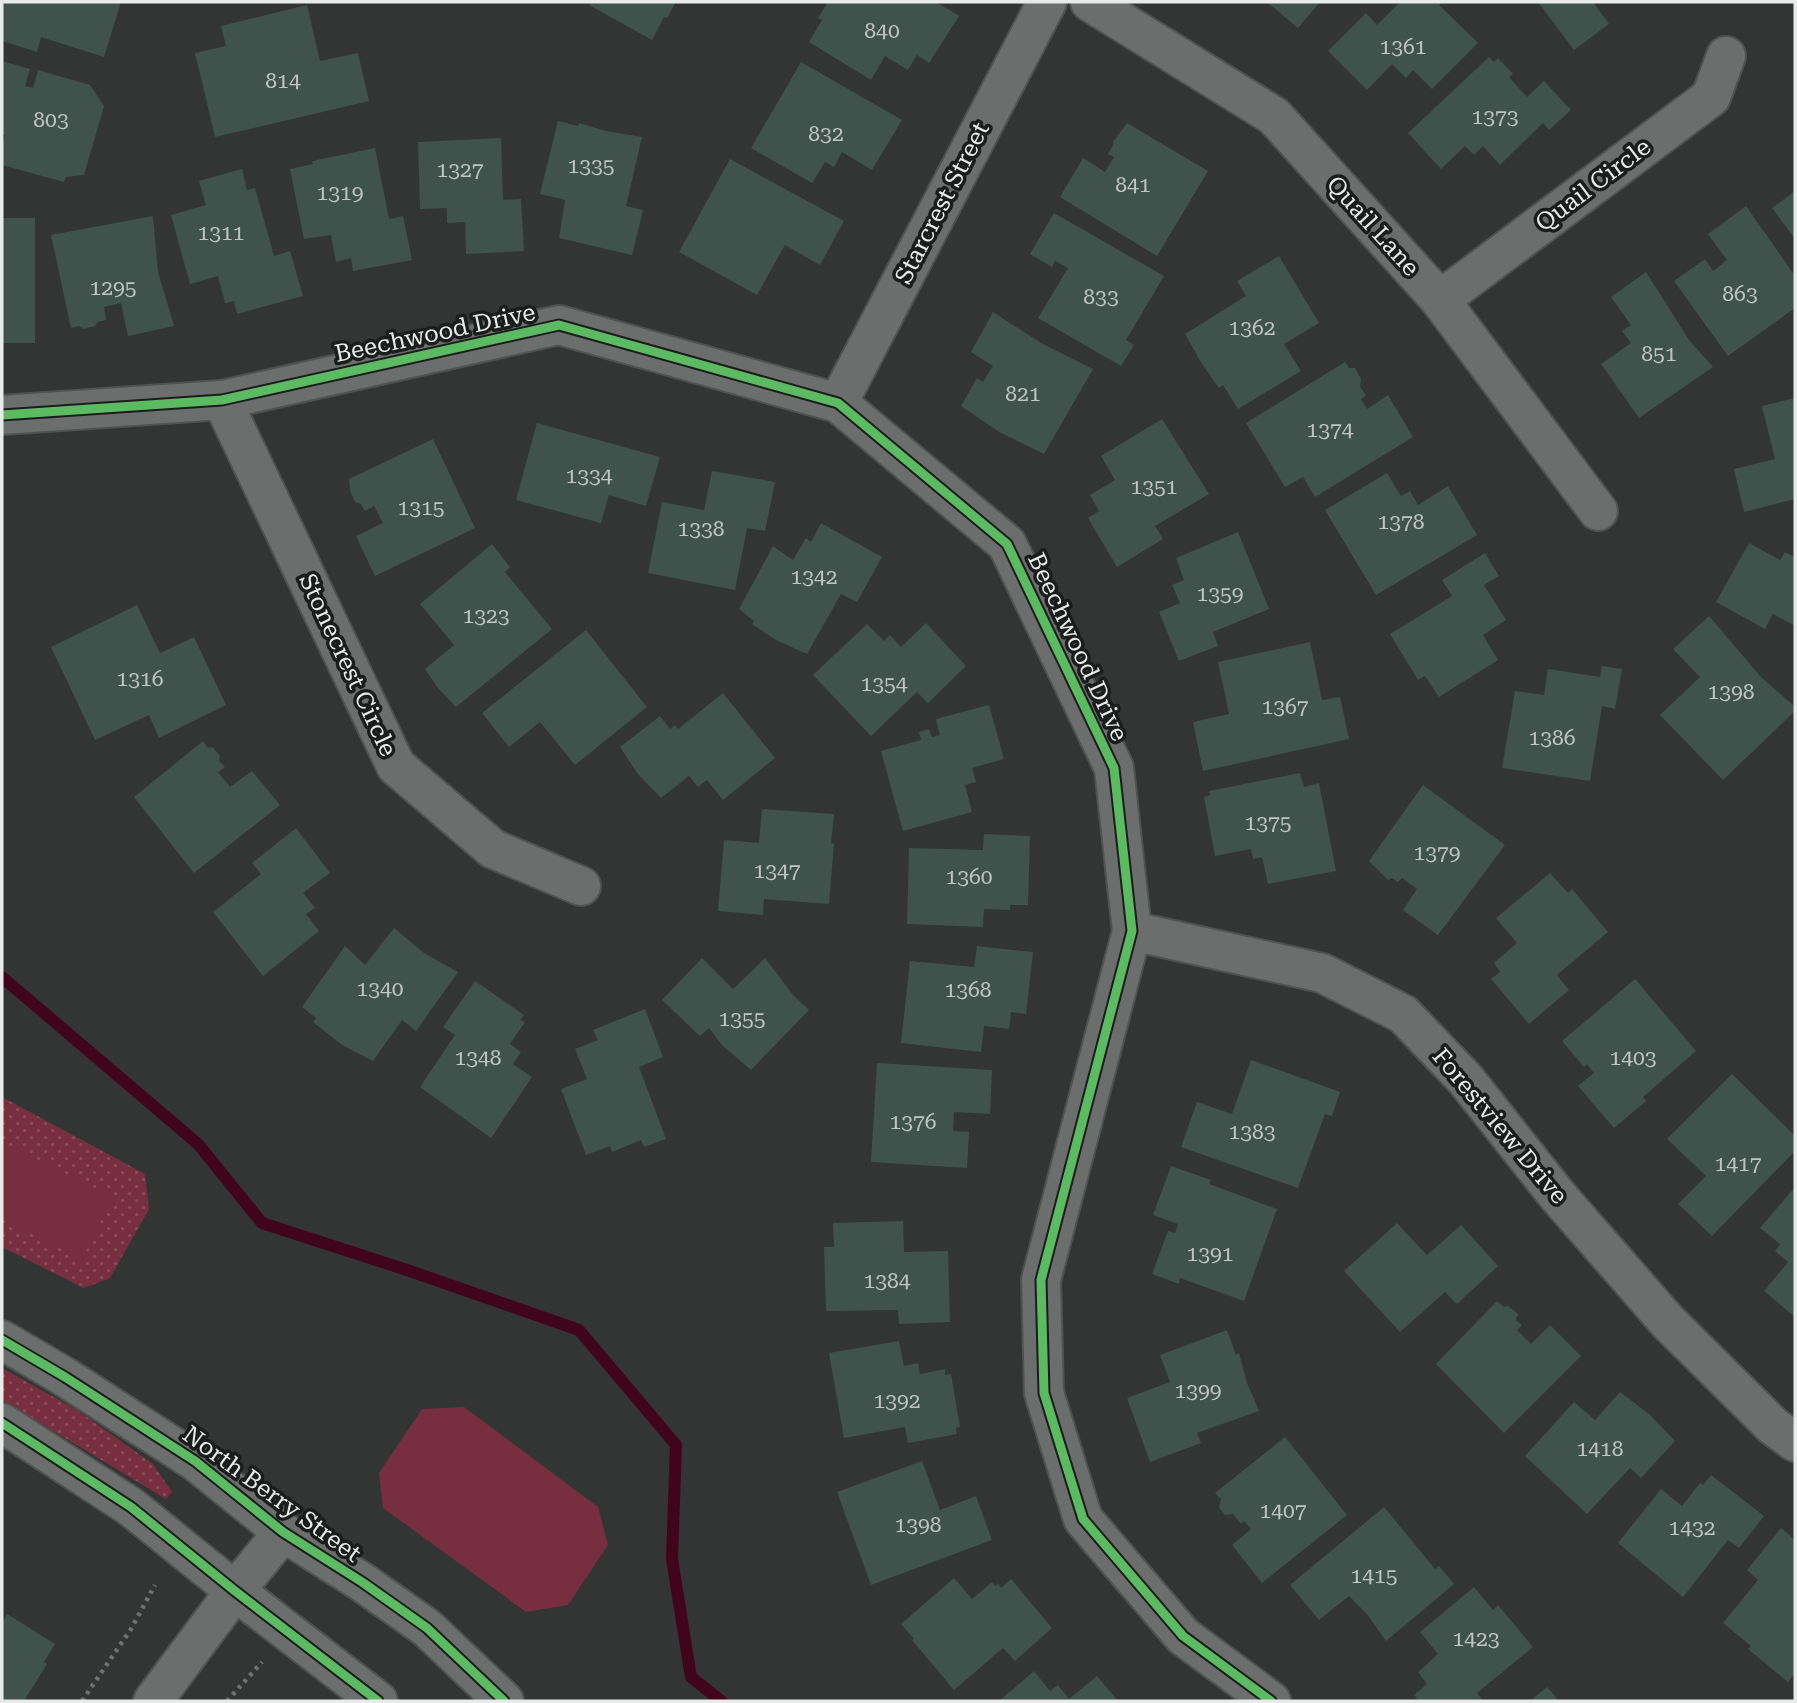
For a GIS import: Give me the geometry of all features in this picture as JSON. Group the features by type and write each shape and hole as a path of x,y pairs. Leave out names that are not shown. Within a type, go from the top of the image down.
{"street":[{"name":"Starcrest Street","path":"838,403 1047,2"},
{"name":"Quail Lane","path":"1090,2 1274,116 1440,300 1598,512"},
{"name":"Quail Circle","path":"1440,300 1711,97 1726,56"},
{"name":"Beechwood Drive","path":"2,415 222,400 559,325 838,403 1007,544 1114,768 1132,931 1041,1280 1044,1393 1083,1519 1183,1636 1271,1701"},
{"name":"Stonecrest Circle","path":"222,400 396,765 493,849 581,886"},
{"name":"Forestview Drive","path":"1132,931 1322,973 1403,1014 1466,1080 1557,1195 1667,1321 1773,1426 1795,1442"},
{"name":"North Berry Street","path":"2,1340 65,1377 195,1461 283,1532 362,1582 427,1628 504,1701"},
{"path":"2,1423 131,1507 378,1701"},
{"path":"153,1701 283,1532"}],"path":[{"path":"82,1701 131,1629 155,1585"},
{"path":"227,1701 263,1662"}],"shaded area":[{"path":"2,1097 145,1174 149,1209 110,1278 84,1288 2,1247"},
{"path":"2,1142 113,1197 82,1259 2,1219"},
{"path":"2,1368 77,1410 153,1464 172,1492 166,1499 2,1400"},
{"path":"464,1407 598,1507 608,1545 568,1605 526,1612 383,1508 379,1473 422,1409"}],"building":[{"path":"2,2 121,2 104,57 41,37 37,52 2,41"},
{"path":"591,2 676,2 667,18 664,17 652,40 589,5"},
{"path":"828,2 936,2 959,16 929,63 917,55 908,70 885,56 871,80 809,42 822,20 818,18"},
{"path":"1267,2 1320,2 1298,28"},
{"path":"1400,2 1442,2 1439,5 1478,43 1432,89 1413,70 1406,78 1392,64 1367,90 1328,51 1366,13 1377,25"},
{"path":"1538,2 1593,2 1609,24 1574,50"},
{"path":"307,5 320,61 358,53 369,101 215,137 195,53 226,46 221,26"},
{"path":"1489,57 1494,62 1498,58 1513,74 1509,77 1527,97 1544,81 1571,110 1549,130 1543,123 1500,165 1483,146 1474,155 1465,146 1441,169 1408,133"},
{"path":"2,61 30,69 25,86 33,88 38,70 90,85 104,106 84,175 66,177 64,182 2,165 5,135 2,134"},
{"path":"801,62 902,120 872,170 842,152 834,167 825,162 812,183 751,148"},
{"path":"558,121 642,137 626,206 643,210 632,255 559,238 565,200 540,194"},
{"path":"1127,123 1208,171 1157,256 1060,197 1083,158 1105,172 1114,157 1108,154 1113,142"},
{"path":"501,138 503,200 521,199 524,251 466,254 465,222 447,223 447,208 420,209 418,142"},
{"path":"375,148 389,219 403,216 412,260 353,271 351,258 336,262 331,235 304,239 290,169 313,164 312,161"},
{"path":"730,159 844,221 820,265 785,245 757,295 679,252"},
{"path":"242,169 247,190 255,188 274,256 290,251 303,296 237,314 234,301 225,303 218,276 190,284 171,215 206,205 199,181"},
{"path":"1795,191 1795,239 1772,208"},
{"path":"1746,206 1795,276 1795,308 1728,356 1674,281 1705,259 1713,271 1727,260 1708,234"},
{"path":"1054,213 1164,276 1126,340 1134,345 1121,366 1038,318 1068,268 1055,261 1052,267 1030,254"},
{"path":"153,216 158,272 174,326 128,336 121,303 104,307 106,320 97,322 95,326 71,328 51,235"},
{"path":"2,218 35,218 35,343 2,343"},
{"path":"1279,256 1319,323 1284,344 1301,371 1238,409 1223,385 1219,388 1202,364 1185,334 1246,296 1237,281"},
{"path":"1646,272 1689,340 1713,367 1639,418 1601,364 1631,343 1622,331 1631,325 1611,297"},
{"path":"993,312 1041,343 1093,369 1044,454 999,432 961,406 977,378 983,382 993,366 971,352"},
{"path":"1345,362 1349,368 1355,368 1361,379 1360,386 1366,396 1361,399 1367,409 1388,395 1413,437 1315,497 1303,477 1285,487 1246,423"},
{"path":"1795,398 1795,499 1744,512 1734,469 1775,459 1762,406"},
{"path":"1162,419 1209,494 1155,526 1163,539 1117,567 1088,518 1099,511 1090,495 1115,480 1101,456"},
{"path":"537,423 660,457 646,506 609,495 601,523 516,500"},
{"path":"433,439 475,528 375,576 356,536 383,523 374,506 365,511 361,504 355,502 349,479"},
{"path":"712,471 775,482 765,531 747,528 735,590 648,573 662,502 704,510"},
{"path":"1387,473 1401,496 1410,491 1418,505 1448,486 1477,535 1376,595 1325,510"},
{"path":"821,523 882,557 857,602 841,594 807,654 776,640 752,624 754,621 739,609 773,546 793,560 806,538 811,542"},
{"path":"1238,532 1269,609 1213,632 1218,646 1179,661 1159,612 1180,603 1172,585 1184,580 1176,558"},
{"path":"1749,543 1780,560 1785,552 1795,557 1795,626 1773,614 1765,629 1716,602"},
{"path":"492,544 510,567 505,572 552,629 456,707 425,669 454,645 420,604"},
{"path":"1485,553 1499,576 1484,585 1506,620 1483,635 1498,660 1439,697 1425,676 1418,680 1390,634 1452,596 1442,580"},
{"path":"137,605 160,653 194,637 226,705 159,738 149,715 95,740 51,647"},
{"path":"1709,616 1761,677 1795,707 1795,711 1723,780 1660,715 1700,677 1673,649"},
{"path":"926,623 966,666 928,703 917,692 871,736 813,675 867,624 884,641 890,635 901,647"},
{"path":"586,630 647,707 575,765 540,722 509,747 482,713"},
{"path":"1310,642 1322,700 1340,697 1349,739 1203,771 1193,722 1229,714 1218,662"},
{"path":"1602,666 1622,669 1615,709 1602,706 1590,781 1502,768 1515,691 1544,695 1548,669 1600,677"},
{"path":"723,693 775,758 723,800 707,780 698,787 689,776 661,798 637,773 620,747 660,716 670,729 675,725 678,729"},
{"path":"989,705 1004,759 972,768 976,782 965,785 972,812 903,831 881,751 921,740 919,732 929,729 932,737 940,735 936,719"},
{"path":"203,741 208,748 213,747 220,756 219,761 225,767 218,772 230,787 252,771 280,805 194,873 134,797"},
{"path":"1300,773 1304,787 1319,783 1336,871 1268,884 1262,857 1253,859 1251,849 1215,856 1204,797 1210,795 1209,791"},
{"path":"1423,785 1505,845 1438,935 1403,910 1417,889 1402,878 1398,882 1392,878 1388,880 1369,861"},
{"path":"762,809 834,814 829,904 764,899 763,915 718,911 724,840 759,843"},
{"path":"296,828 330,873 303,893 315,908 306,914 319,931 263,976 213,912 261,874 252,863"},
{"path":"984,834 1030,836 1028,905 1010,905 1010,910 984,909 983,927 907,924 909,848 983,850"},
{"path":"1550,873 1568,893 1572,889 1608,932 1557,975 1569,990 1529,1024 1491,979 1500,972 1494,963 1517,943 1496,918"},
{"path":"394,928 424,953 458,972 416,1031 402,1020 373,1061 342,1045 313,1022 316,1018 302,1007 345,946 365,965"},
{"path":"977,946 1033,952 1026,1014 1011,1012 1009,1029 984,1026 981,1052 901,1043 910,961 974,967"},
{"path":"702,958 733,989 765,958 794,996 809,1010 751,1070 722,1045 709,1028 700,1036 662,1000"},
{"path":"1635,979 1696,1051 1643,1097 1646,1101 1614,1128 1578,1086 1594,1073 1587,1064 1584,1067 1562,1041"},
{"path":"475,981 524,1015 520,1020 525,1022 510,1044 521,1052 513,1064 532,1077 491,1138 420,1087 455,1035 443,1027"},
{"path":"645,1009 663,1057 639,1067 666,1139 644,1147 641,1140 612,1152 610,1146 586,1155 561,1089 587,1079 575,1049 598,1040 593,1030"},
{"path":"1251,1060 1340,1092 1332,1116 1325,1114 1298,1188 1181,1147 1197,1102 1232,1114"},
{"path":"877,1063 992,1070 990,1114 954,1112 953,1131 969,1132 967,1168 871,1162"},
{"path":"1732,1074 1795,1136 1795,1151 1712,1236 1678,1204 1706,1176 1667,1139"},
{"path":"1171,1166 1211,1180 1209,1184 1277,1209 1244,1301 1180,1278 1179,1284 1152,1274 1168,1231 1175,1233 1178,1224 1153,1215"},
{"path":"1795,1187 1795,1317 1764,1291 1788,1262 1775,1251 1780,1244 1760,1228"},
{"path":"903,1221 904,1252 948,1251 950,1322 899,1324 898,1310 826,1311 824,1247 834,1247 833,1223"},
{"path":"1397,1223 1427,1255 1461,1225 1498,1266 1457,1304 1445,1292 1400,1332 1344,1271"},
{"path":"1497,1301 1518,1314 1516,1320 1522,1325 1517,1330 1531,1344 1550,1325 1581,1356 1504,1433 1436,1364"},
{"path":"1227,1330 1236,1355 1239,1353 1247,1383 1259,1411 1197,1433 1201,1443 1150,1462 1127,1398 1170,1382 1160,1355"},
{"path":"899,1341 904,1366 918,1363 920,1374 945,1369 945,1375 951,1374 960,1427 956,1428 957,1434 908,1443 905,1427 844,1438 829,1353"},
{"path":"1620,1392 1649,1414 1675,1441 1641,1478 1630,1468 1587,1514 1525,1456 1574,1402 1595,1420"},
{"path":"1285,1437 1347,1515 1262,1583 1232,1545 1251,1529 1244,1521 1241,1524 1233,1514 1225,1515 1219,1508 1221,1499 1215,1493"},
{"path":"922,1461 940,1510 976,1496 992,1540 871,1585 837,1492"},
{"path":"1711,1475 1764,1516 1739,1548 1728,1540 1683,1597 1618,1543 1661,1489 1682,1506 1700,1483 1703,1485"},
{"path":"1384,1507 1435,1569 1439,1566 1454,1584 1386,1641 1367,1614 1349,1596 1319,1620 1290,1585"},
{"path":"1781,1528 1795,1540 1795,1673 1788,1682 1748,1649 1751,1646 1723,1623 1758,1580 1747,1570"},
{"path":"954,1578 972,1599 992,1582 1001,1588 1011,1579 1052,1628 1015,1661 1003,1648 954,1690 901,1624"},
{"path":"1474,1587 1493,1610 1498,1605 1533,1647 1477,1693 1483,1701 1419,1701 1414,1695 1427,1684 1418,1672 1438,1654 1420,1632"},
{"path":"7,1614 55,1644 44,1662 47,1664 24,1701 2,1701 2,1623"},
{"path":"1034,1671 1050,1691 1058,1685 1069,1699 1097,1676 1118,1701 999,1701"},
{"path":"1547,1687 1559,1701 1530,1701"}],"waterway":[{"path":"2,977 198,1144 262,1223 579,1330 676,1445 672,1559 691,1677 721,1701"}],"cycle path":[{"path":"2,415 222,400 559,325 838,403 1007,544 1114,768 1132,931 1041,1280 1044,1393 1083,1519 1183,1636 1271,1701"},
{"path":"2,1340 65,1377 195,1461 283,1532 362,1582 427,1628 504,1701"},
{"path":"2,1423 131,1507 378,1701"}]}
